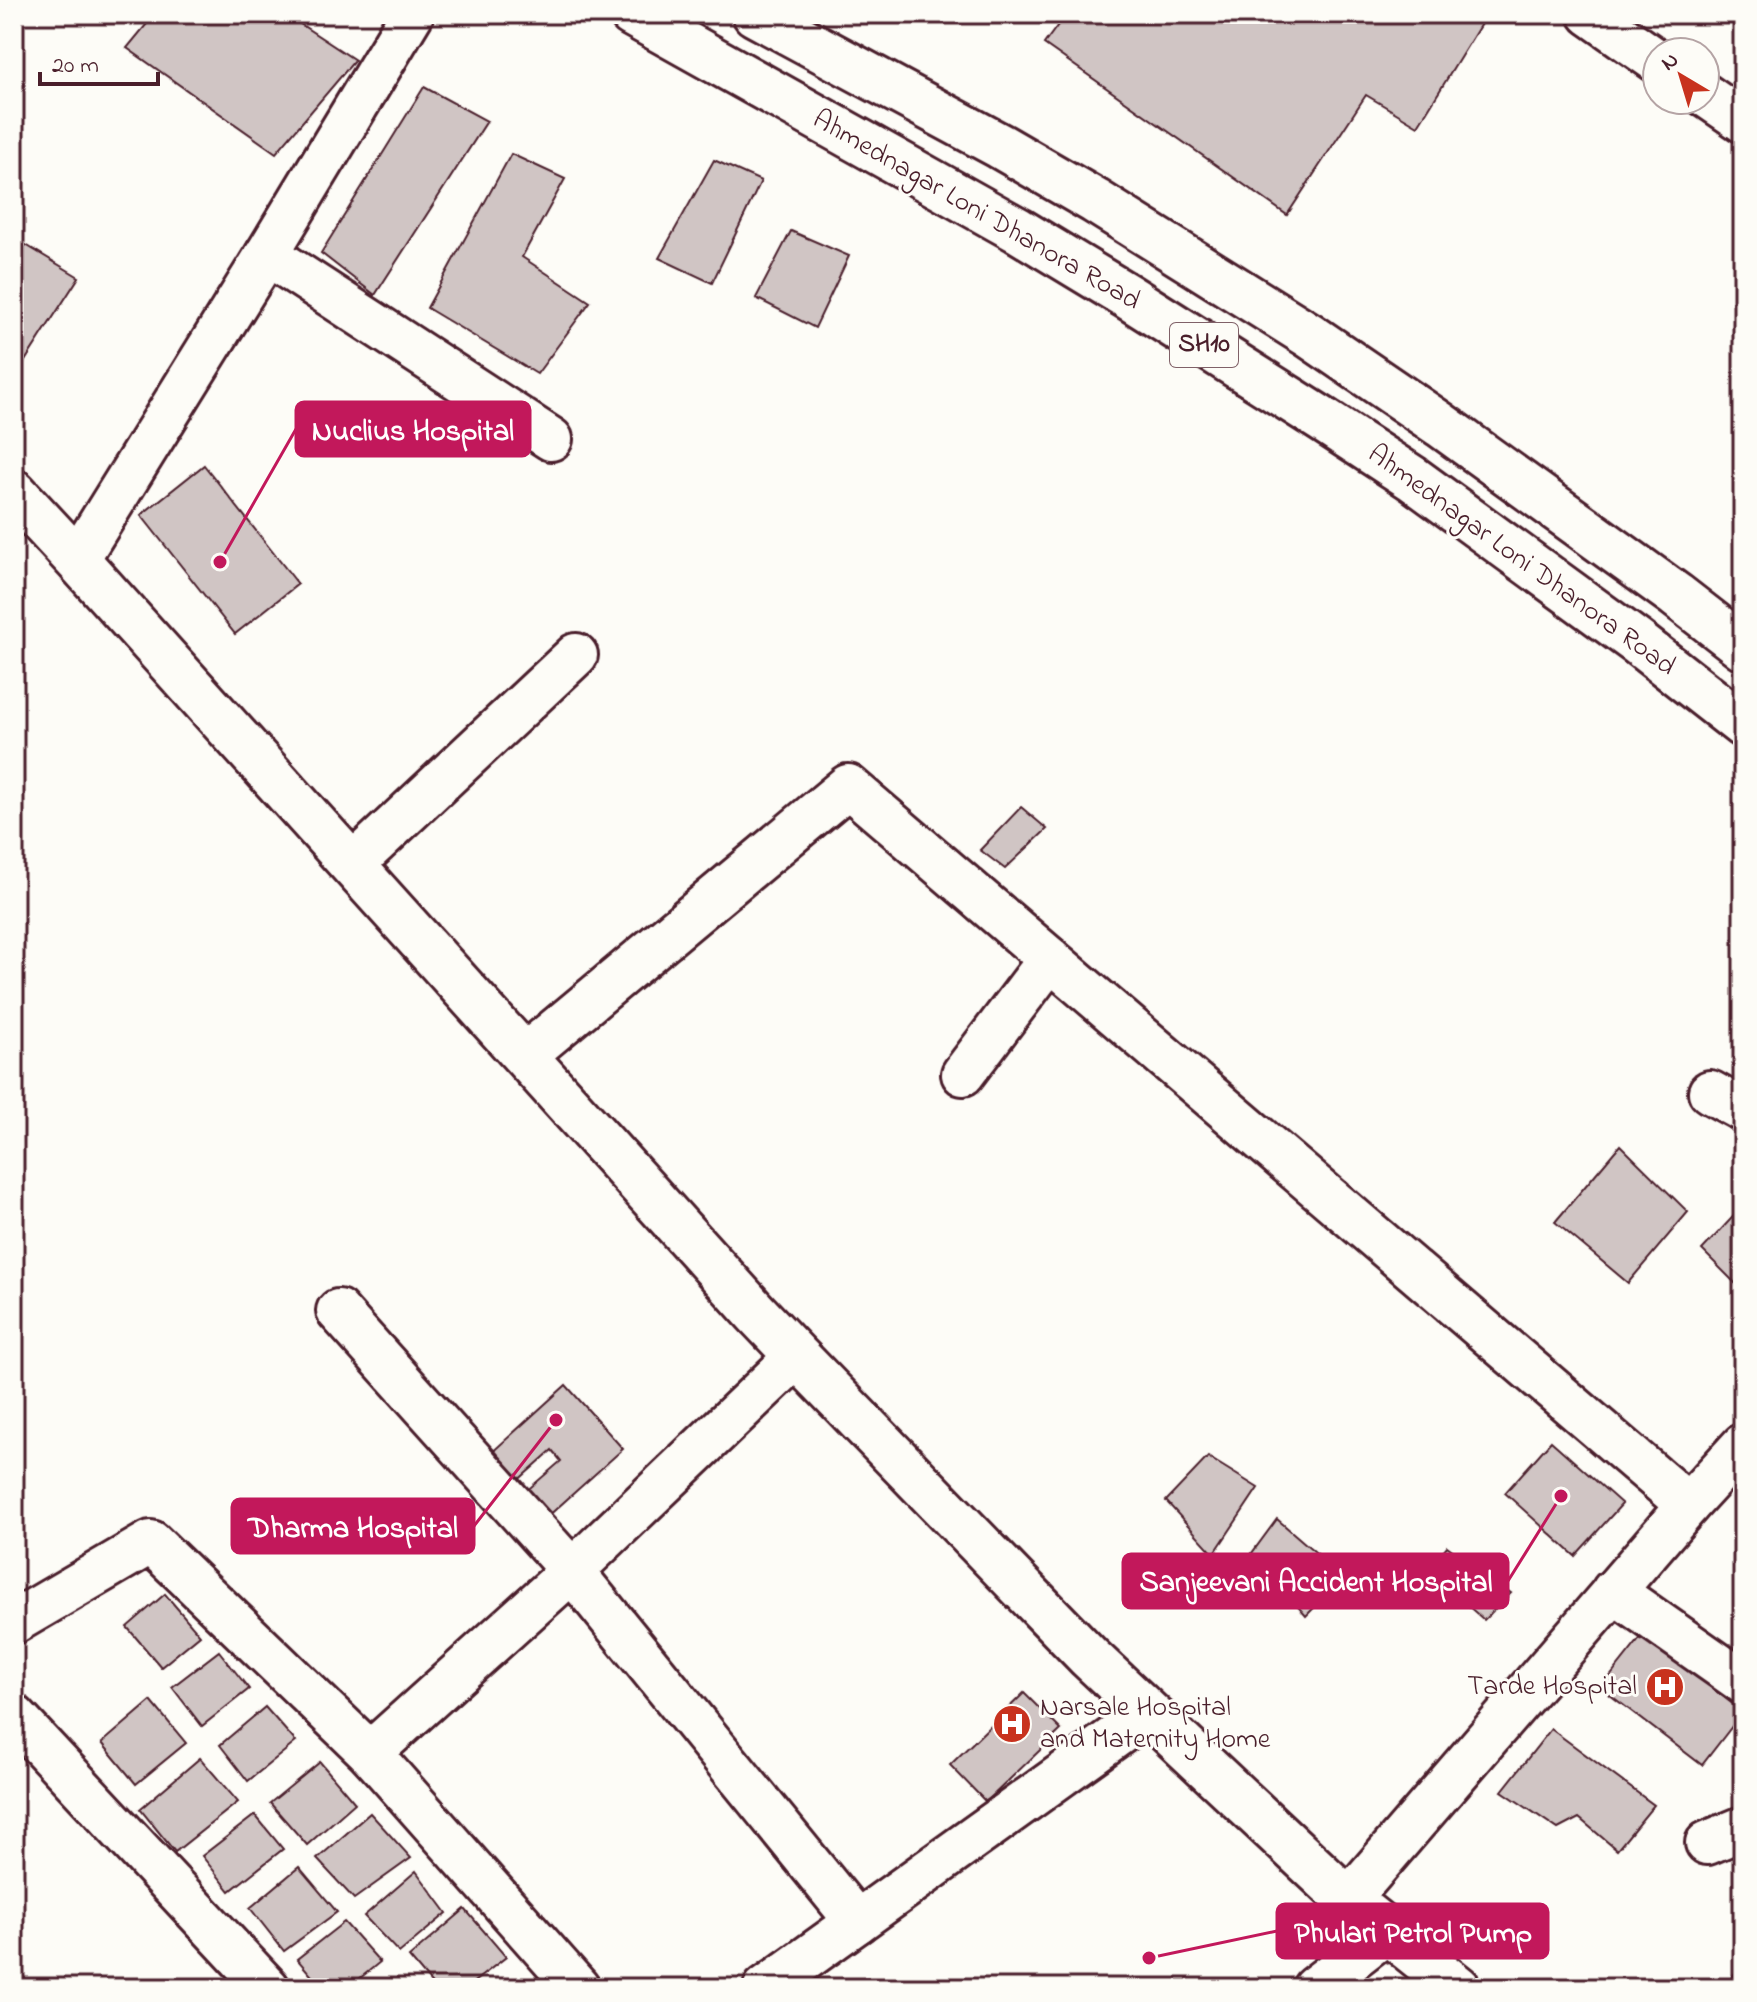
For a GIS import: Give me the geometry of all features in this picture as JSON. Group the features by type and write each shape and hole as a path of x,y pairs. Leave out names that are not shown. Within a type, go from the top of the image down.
{"main road":[{"name":"Ahmednagar Loni Dhanora Road","path":"632,14 1018,230 1323,420 1424,487 1637,642 1743,725"},
{"name":"SH10","path":"755,14 1000,146 1095,201 1309,335 1454,434 1743,647"},
{"path":"14,492 797,1356 1089,1657 1348,1900 1458,1988"}],"street":[{"path":"77,560 412,14"},
{"path":"1590,14 1641,50"},
{"path":"1721,106 1743,121"},
{"path":"267,254 551,439"},
{"path":"352,865 576,655"},
{"path":"524,1056 848,786 1688,1505"},
{"path":"963,1074 1050,959"},
{"path":"338,1311 572,1571 857,1922"},
{"path":"370,1753 572,1571 797,1356"},
{"path":"1348,1900 1613,1591 1743,1445"},
{"path":"14,1622 151,1542 370,1753 578,1988"},
{"path":"1613,1591 1743,1682"},
{"path":"765,1988 1148,1713"},
{"path":"14,1716 268,1988"},
{"path":"1314,1988 1388,1931"}],"building":[{"path":"155,14 285,14 355,60 276,153 127,48"},
{"path":"1066,14 1487,14 1418,126 1366,95 1287,215 1044,44"},
{"path":"424,87 487,121 375,295 321,253"},
{"path":"511,154 565,179 522,257 590,302 537,374 427,308"},
{"path":"714,160 761,181 712,283 659,258"},
{"path":"791,231 849,256 815,328 756,298"},
{"path":"21,242 79,277 23,364 14,358 14,252"},
{"path":"204,465 298,584 235,634 141,515"},
{"path":"1021,807 1047,829 1005,869 980,850"},
{"path":"1620,1145 1688,1212 1628,1283 1555,1222"},
{"path":"1743,1206 1743,1291 1702,1250"},
{"path":"566,1385 623,1449 546,1518 524,1493 561,1461 552,1450 515,1483 489,1455"},
{"path":"1551,1441 1622,1504 1575,1556 1505,1493"},
{"path":"1208,1457 1258,1488 1214,1554 1166,1501"},
{"path":"1277,1519 1344,1577 1306,1616 1252,1553"},
{"path":"1447,1546 1511,1593 1484,1620 1427,1570"},
{"path":"165,1594 200,1635 161,1667 127,1627"},
{"path":"1643,1635 1743,1712 1702,1765 1601,1688"},
{"path":"219,1651 249,1689 202,1726 172,1687"},
{"path":"1024,1693 1061,1730 986,1802 950,1765"},
{"path":"151,1701 186,1743 136,1784 102,1743"},
{"path":"265,1707 296,1742 248,1781 220,1745"},
{"path":"1551,1729 1654,1805 1617,1850 1579,1818 1558,1829 1502,1791"},
{"path":"200,1758 238,1802 175,1852 140,1809"},
{"path":"320,1762 355,1803 307,1845 270,1803"},
{"path":"370,1813 411,1858 354,1899 317,1859"},
{"path":"255,1815 283,1849 230,1891 202,1856"},
{"path":"299,1867 337,1912 284,1951 250,1908"},
{"path":"416,1871 447,1913 399,1953 364,1916"},
{"path":"465,1909 506,1957 466,1988 435,1988 409,1957"},
{"path":"344,1922 380,1962 348,1988 322,1988 297,1959"},
{"path":"1743,1963 1743,1988 1723,1988"}],"place":[{"name":"Nuclius Hospital","path":"220,562"},
{"name":"Dharma Hospital","path":"556,1420"},
{"name":"Sanjeevani Accident Hospital","path":"1561,1496"},
{"name":"Tarde Hospital","path":"1665,1687"},
{"name":"Narsale Hospital and Maternity Home","path":"1012,1724"},
{"name":"Phulari Petrol Pump","path":"1149,1958"}]}
